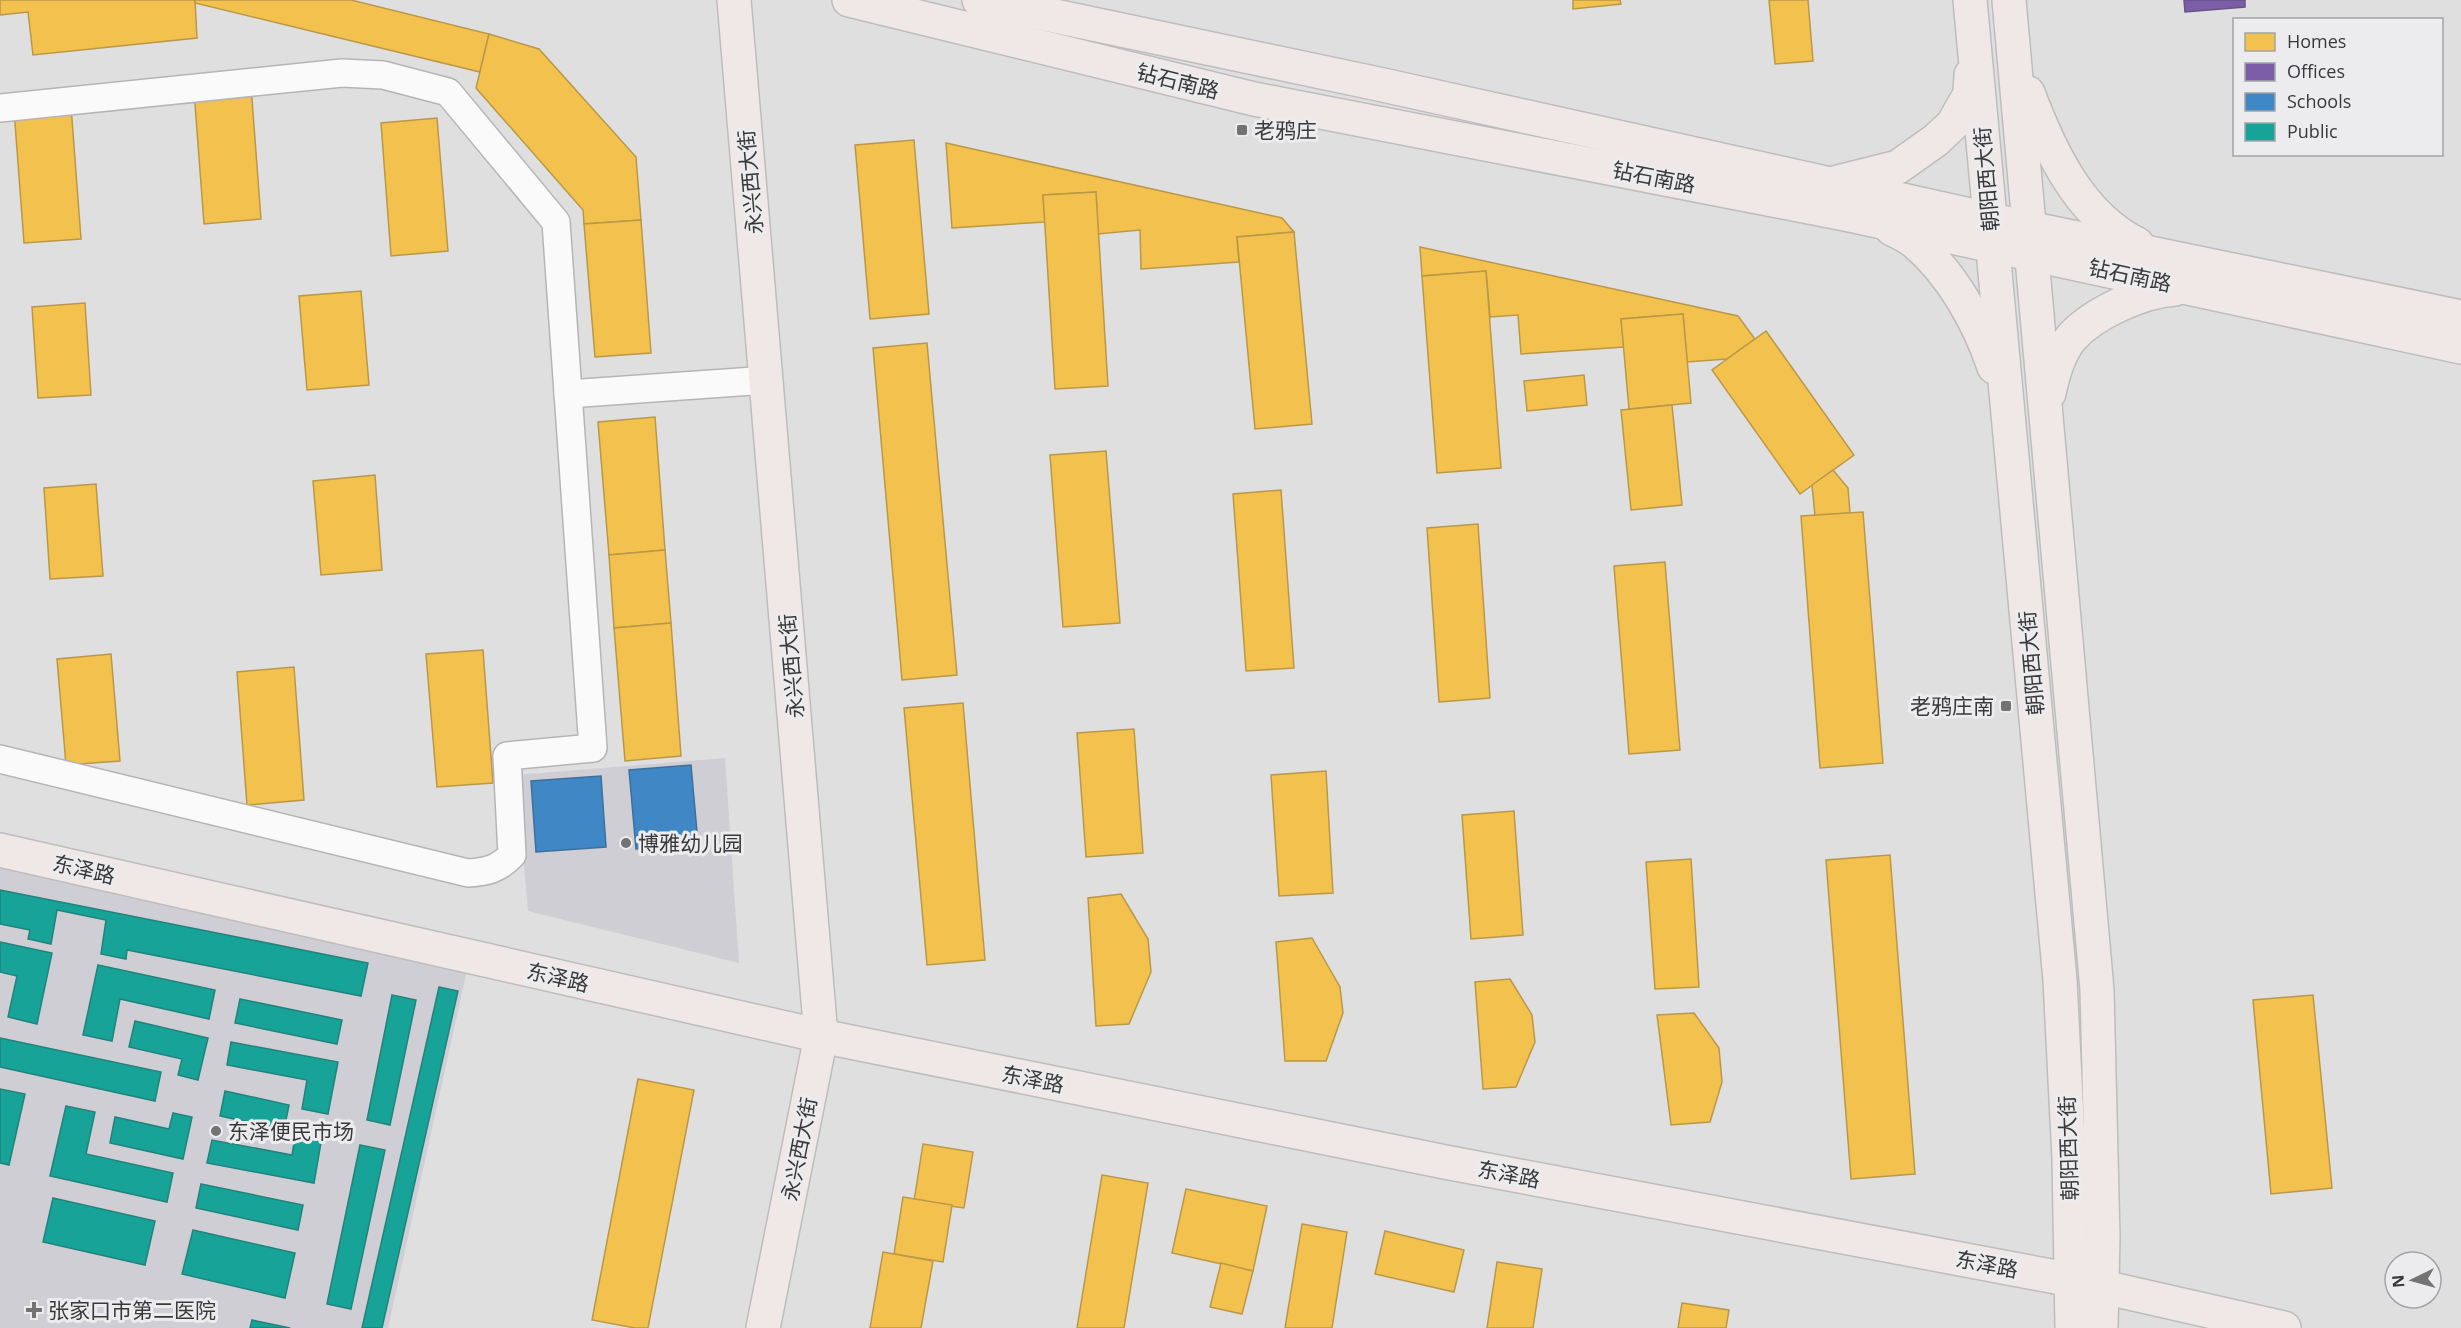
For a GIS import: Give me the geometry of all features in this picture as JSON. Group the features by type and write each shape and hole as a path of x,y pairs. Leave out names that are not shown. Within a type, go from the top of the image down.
{"main road":[{"name":"永兴西大街","path":"734,0 768,380 821,1036 764,1328"},
{"name":"钻石南路","path":"849,0 1254,99 1877,220 1991,232"},
{"name":"钻石南路","path":"979,0 1371,83 1827,184 2192,289 2461,347"},
{"name":"朝阳西大街","path":"1970,0 2060,980 2069,1159 2087,1284 2102,1328"},
{"name":"朝阳西大街","path":"2009,0 2097,990 2103,1237 2072,1328"},
{"path":"2013,43 2043,132 2085,204 2105,224 2127,239 2160,255"},
{"path":"1827,184 1898,167 1921,152 1953,124 1970,94 1974,48"},
{"path":"1877,220 1914,241 1950,280 1987,345 2006,403"},
{"name":"钻石南路","path":"2030,241 2160,255 2461,317"},
{"path":"2045,406 2054,369 2070,338 2081,329 2115,307 2143,296 2160,290 2192,289"},
{"name":"东泽路","path":"0,850 821,1036 1434,1160 2087,1284 2284,1328"}],"street":[{"path":"0,108 342,73 383,75 448,92 556,222 593,748 507,756 512,855 500,867 482,873 468,873 0,759"},
{"path":"568,394 768,380"}],"shaded area":[{"name":"博雅幼儿园","path":"725,758 739,963 528,911 516,775"},
{"name":"东泽便民市场","path":"0,868 467,970 388,1328 0,1328"}],"building: Homes":[{"path":"0,0 195,0 197,38 33,55 28,12 0,15"},
{"path":"195,0 351,0 489,34 480,72 195,3"},
{"path":"1573,0 1620,0 1621,4 1573,9"},
{"path":"1769,0 1808,0 1813,61 1775,64"},
{"path":"489,34 539,49 636,157 641,220 584,224 583,210 476,88"},
{"path":"251,86 261,219 204,224 194,91"},
{"path":"71,106 81,239 24,243 14,110"},
{"path":"437,118 448,251 391,256 381,123"},
{"path":"914,140 929,314 870,319 855,145"},
{"path":"946,143 1282,218 1294,232 1237,237 1239,262 1141,269 1140,230 1098,234 1096,192 1043,195 1045,222 952,228"},
{"path":"1096,192 1108,386 1055,389 1043,195"},
{"path":"641,220 651,353 595,357 584,224"},
{"path":"1294,232 1312,424 1255,429 1237,237"},
{"path":"1420,247 1738,316 1755,339 1727,359 1687,362 1683,314 1621,319 1624,347 1521,354 1518,315 1490,317 1486,271 1422,276"},
{"path":"1486,271 1501,468 1437,473 1422,276"},
{"path":"361,291 369,385 307,390 299,296"},
{"path":"85,303 91,395 38,398 32,307"},
{"path":"1683,314 1691,403 1629,409 1621,319"},
{"path":"1766,331 1854,455 1800,494 1712,370"},
{"path":"927,343 957,675 902,680 873,348"},
{"path":"1584,375 1587,405 1527,411 1524,381"},
{"path":"1672,405 1682,505 1631,510 1621,410"},
{"path":"655,417 665,550 609,555 598,422"},
{"path":"1106,451 1120,623 1063,627 1050,455"},
{"path":"1833,470 1848,488 1850,513 1815,516 1812,485"},
{"path":"375,475 382,570 321,575 313,481"},
{"path":"96,484 103,576 50,579 44,488"},
{"path":"1281,490 1294,668 1246,671 1233,494"},
{"path":"1863,512 1883,763 1820,768 1801,516"},
{"path":"1478,524 1490,698 1439,702 1427,528"},
{"path":"665,550 671,623 614,628 609,555"},
{"path":"1665,562 1680,750 1629,754 1614,566"},
{"path":"671,623 681,756 625,761 614,628"},
{"path":"483,650 493,783 437,787 426,654"},
{"path":"111,654 120,761 66,765 57,659"},
{"path":"294,667 304,800 247,805 237,672"},
{"path":"963,703 985,960 927,965 904,708"},
{"path":"1134,729 1143,853 1086,857 1077,733"},
{"path":"1326,771 1333,893 1279,896 1271,775"},
{"path":"1514,811 1523,935 1471,939 1462,815"},
{"path":"1890,855 1915,1174 1851,1179 1826,860"},
{"path":"1691,859 1699,987 1655,989 1646,862"},
{"path":"1121,894 1148,939 1151,972 1129,1024 1096,1026 1088,898"},
{"path":"1312,938 1340,987 1343,1013 1326,1061 1285,1061 1276,942"},
{"path":"1510,979 1532,1015 1535,1042 1516,1087 1483,1089 1475,982"},
{"path":"2313,995 2332,1188 2271,1194 2253,1000"},
{"path":"1694,1013 1719,1048 1722,1082 1710,1122 1671,1125 1657,1015"},
{"path":"638,1079 694,1090 648,1328 635,1328 592,1320"},
{"path":"923,1144 973,1152 964,1208 914,1201"},
{"path":"1102,1175 1148,1183 1124,1328 1077,1328"},
{"path":"1186,1189 1267,1206 1253,1271 1172,1253"},
{"path":"903,1197 952,1205 943,1262 894,1254"},
{"path":"1302,1224 1347,1232 1332,1328 1285,1328"},
{"path":"1385,1231 1464,1250 1454,1292 1375,1274"},
{"path":"883,1252 933,1261 921,1328 870,1328"},
{"path":"1497,1262 1542,1269 1533,1328 1487,1328"},
{"path":"1221,1263 1253,1271 1242,1314 1210,1307"},
{"path":"1682,1303 1729,1310 1726,1328 1678,1328"}],"building: Offices":[{"path":"2184,0 2245,0 2245,7 2185,12"}],"building: Schools":[{"path":"691,765 698,843 636,849 629,770"},
{"path":"601,776 606,847 536,852 531,781"}],"building: Public":[{"path":"0,890 368,963 361,996 127,950 126,959 101,954 106,920 57,910 51,944 28,939 30,930 0,924"},
{"path":"0,942 52,953 37,1024 8,1017 17,976 0,972"},
{"path":"98,965 215,990 209,1019 120,999 112,1041 83,1035"},
{"path":"439,987 458,991 382,1328 362,1328"},
{"path":"392,995 416,1000 390,1125 367,1120"},
{"path":"240,999 342,1020 337,1044 235,1023"},
{"path":"135,1021 208,1038 198,1080 178,1075 182,1059 129,1047"},
{"path":"0,1038 161,1072 155,1101 0,1067"},
{"path":"231,1042 338,1062 328,1114 302,1109 307,1080 227,1065"},
{"path":"0,1089 25,1094 9,1165 0,1163"},
{"path":"225,1091 289,1105 284,1130 220,1116"},
{"path":"66,1106 95,1112 86,1154 173,1173 167,1202 50,1176"},
{"path":"173,1113 192,1117 183,1159 110,1143 115,1117 169,1129"},
{"path":"297,1126 323,1131 314,1183 207,1163 212,1140 292,1155"},
{"path":"360,1145 385,1150 351,1309 327,1304"},
{"path":"201,1184 303,1205 298,1230 196,1208"},
{"path":"53,1198 155,1221 145,1265 43,1242"},
{"path":"193,1230 295,1253 285,1298 182,1274"},
{"path":"252,1320 290,1328 250,1328"}],"place":[{"name":"老鸦庄","path":"1242,130"},
{"name":"老鸦庄南","path":"2006,706"},
{"name":"博雅幼儿园","path":"626,843"},
{"name":"东泽便民市场","path":"216,1131"},
{"name":"张家口市第二医院","path":"34,1310"}]}
